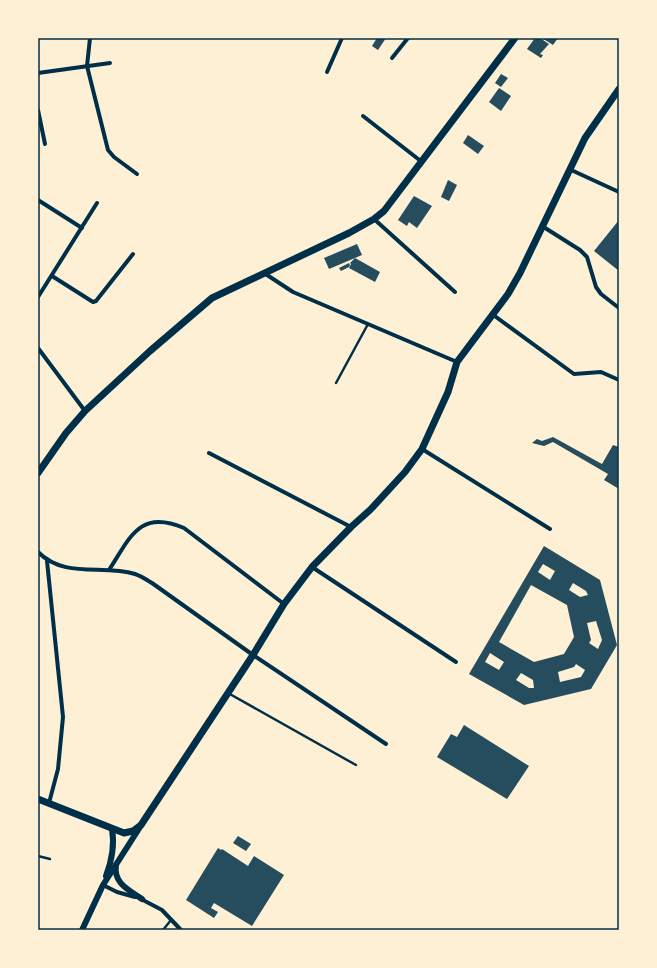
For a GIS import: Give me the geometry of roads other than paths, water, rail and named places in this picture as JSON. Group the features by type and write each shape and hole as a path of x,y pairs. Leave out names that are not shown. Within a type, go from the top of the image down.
{"main road":[{"path":"38,473 66,433 85,411 150,351 212,298 349,233 374,219 384,211 515,38"},
{"path":"38,799 124,833 133,831 141,826 253,655 284,604 312,567 370,510 405,472 422,448 448,392 458,362 508,294 520,273 541,226 585,138 619,89"}],"street":[{"path":"90,38 87,66 108,150 114,157 137,174"},
{"path":"327,72 342,38"},
{"path":"392,58 408,38"},
{"path":"38,73 110,63"},
{"path":"38,110 45,144"},
{"path":"363,116 422,162"},
{"path":"569,169 619,192"},
{"path":"38,200 82,228"},
{"path":"38,297 97,203"},
{"path":"374,219 455,292"},
{"path":"541,226 580,250 587,257 596,287 601,294 619,308"},
{"path":"52,276 93,302 98,300 133,254"},
{"path":"264,273 293,292 458,362"},
{"path":"492,314 574,374 601,372 619,380"},
{"path":"38,348 85,411"},
{"path":"422,448 550,529"},
{"path":"209,453 351,527"},
{"path":"109,570 135,531 142,526 150,522 174,524 184,528 284,604"},
{"path":"38,552 47,561 78,569 109,570 136,574 152,583 253,655 386,744"},
{"path":"47,561 64,717 58,769 49,803"},
{"path":"312,567 456,662"},
{"path":"103,885 141,826"},
{"path":"82,930 103,885 112,858 114,842 112,829"},
{"path":"116,865 116,875 119,882 142,899 162,910 181,930"},
{"path":"103,885 116,892 142,899"}],"lane":[{"path":"336,383 368,324"},
{"path":"228,693 356,765"},
{"path":"38,856 50,859"},
{"path":"163,930 171,920"}]}
